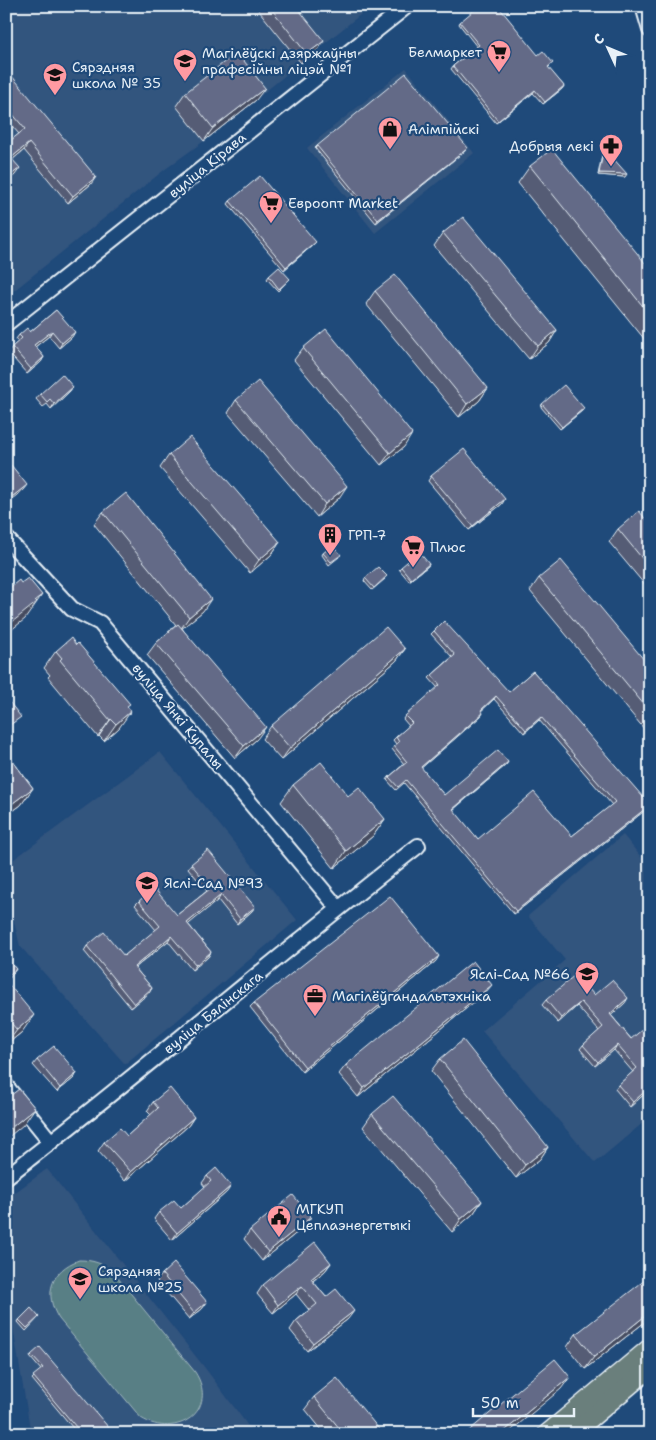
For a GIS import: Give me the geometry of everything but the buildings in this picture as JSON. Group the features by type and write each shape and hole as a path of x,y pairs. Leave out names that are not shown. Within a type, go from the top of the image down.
{"main road":[{"path":"573,1429 650,1348"},
{"path":"547,1434 573,1429 650,1368"}],"street":[{"name":"вуліца Кірава","path":"6,324 407,6"},
{"path":"643,6 650,30"},
{"name":"вуліца Янкі Купалы","path":"9,546 72,609 100,623 338,908"},
{"name":"вуліца Бялінскага","path":"6,1177 216,1010 338,908 418,846"},
{"path":"6,1086 51,1142"}],"shaded area":[{"path":"6,6 371,6 6,297"},
{"name":"Алімпійскі","path":"406,68 474,153 375,233 307,148"},
{"name":"Яслі-Сад №93","path":"160,752 297,920 125,1064 20,946 6,888 6,865"},
{"name":"Яслі-Сад №66","path":"623,835 650,868 650,1117 595,1163 482,1031 565,960 528,916"},
{"name":"Сярэдняя школа №25","path":"47,1169 205,1368 254,1434 31,1434 6,1285 6,1199"}],"green space":[{"path":"79,1260 97,1263 113,1272 195,1372 201,1386 202,1399 198,1409 190,1418 168,1426 154,1424 141,1418 59,1319 51,1301 52,1284 62,1270 69,1264"}],"place":[{"name":"Белмаркет","path":"499,73"},
{"name":"Магілёўскі дзяржаўны прафесійны ліцэй №1","path":"185,82"},
{"name":"Сярэдняя школа № 35","path":"55,96"},
{"name":"Алімпійскі","path":"390,150"},
{"name":"Добрыя лекі","path":"611,167"},
{"name":"Евроопт Market","path":"271,224"},
{"name":"ГРП-7","path":"330,556"},
{"name":"Плюс","path":"413,568"},
{"name":"Яслі-Сад №93","path":"147,904"},
{"name":"Яслі-Сад №66","path":"587,995"},
{"name":"Магілёўгандальтэхніка","path":"315,1017"},
{"name":"МГКУП Цеплаэнергетыкі","path":"279,1238"},
{"name":"Сярэдняя школа №25","path":"80,1300"}]}
